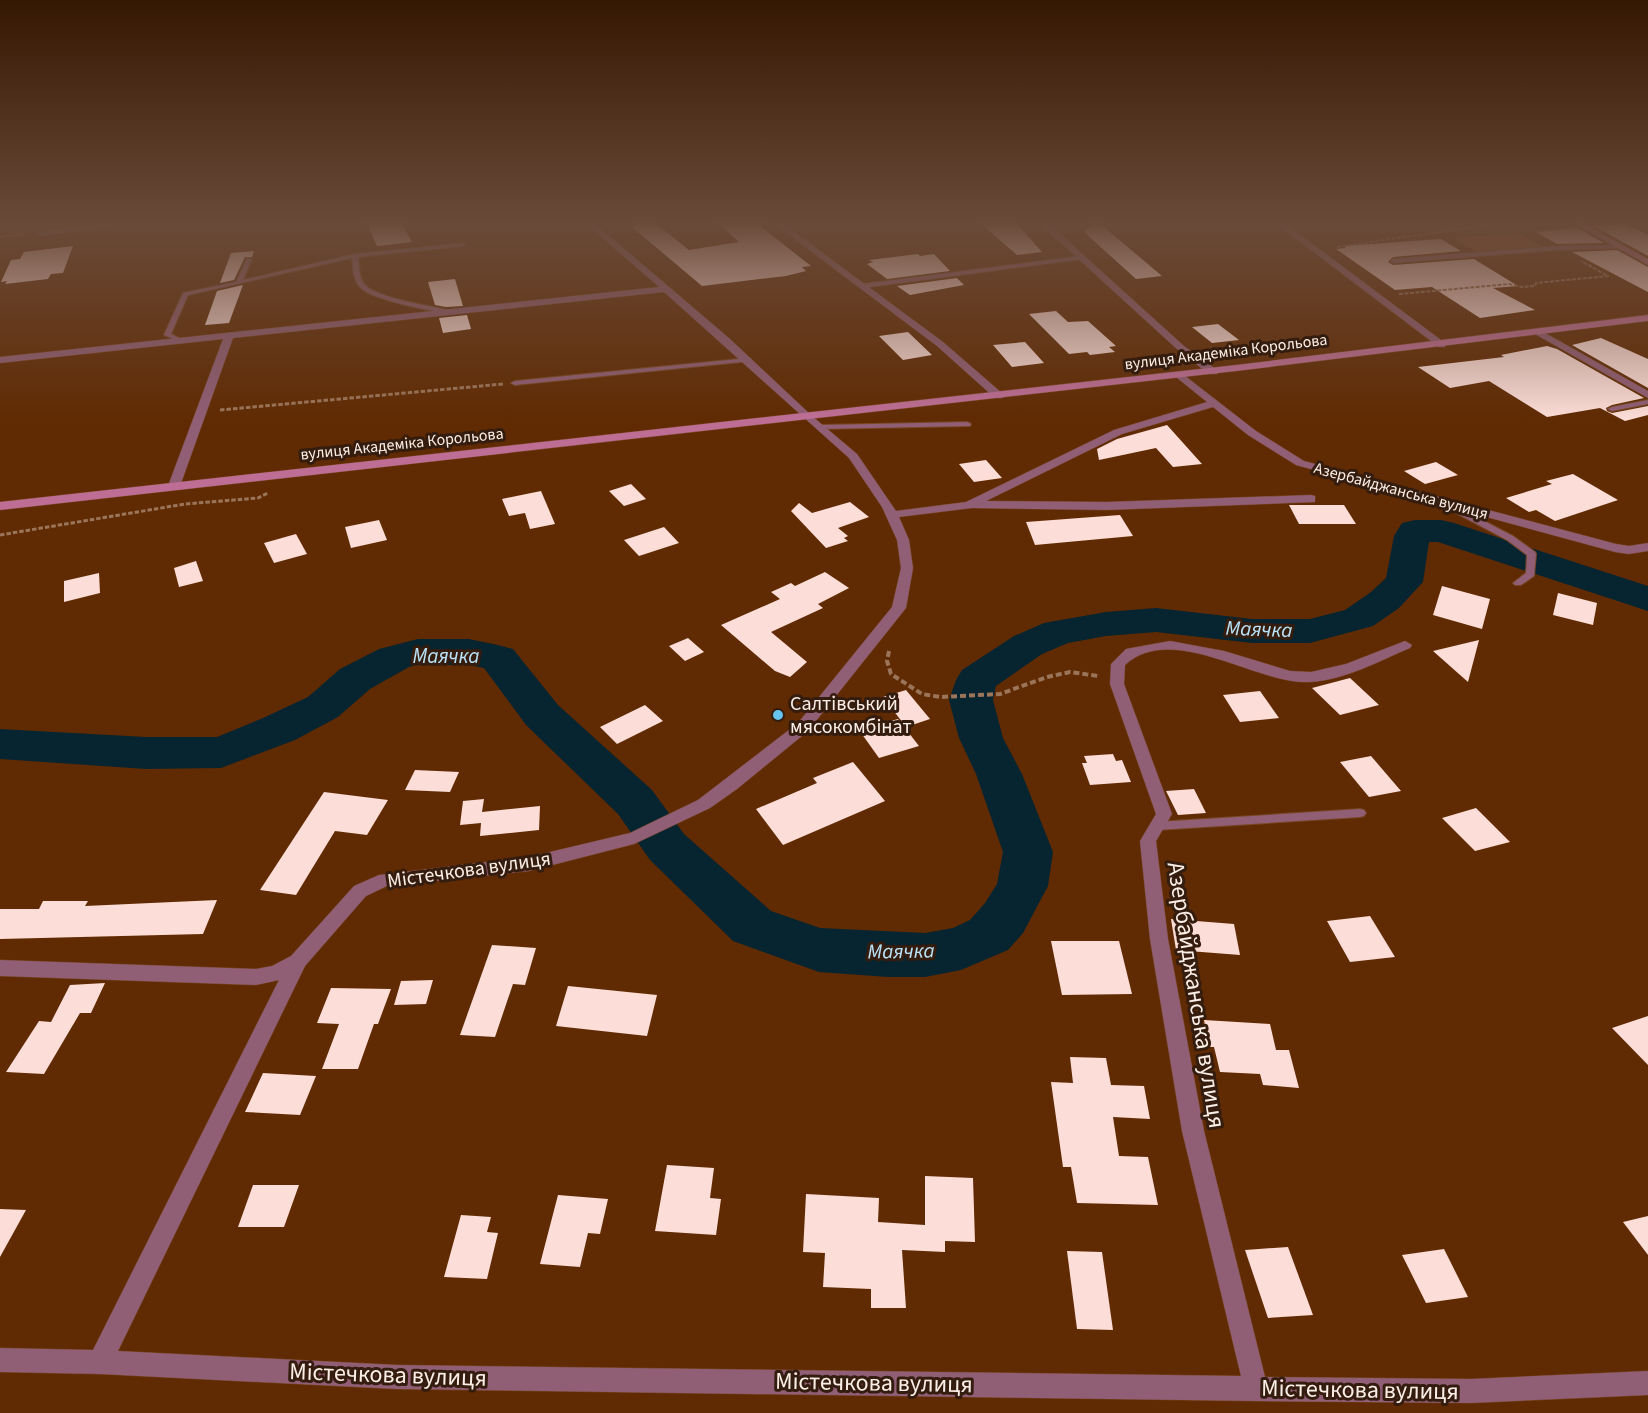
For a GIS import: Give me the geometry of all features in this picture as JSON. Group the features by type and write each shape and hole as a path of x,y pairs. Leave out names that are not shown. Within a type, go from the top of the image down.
{"main road":[{"name":"вулиця Академіка Корольова","path":"0,506 1213,372 1648,318"}],"street":[{"path":"865,288 940,344 999,396"},
{"path":"1114,288 1181,348 1213,372"},
{"path":"1366,288 1442,345"},
{"path":"0,360 665,289 749,360 808,418 853,456 892,515 903,540 907,568 899,608 880,632"},
{"path":"1538,332 1648,395"},
{"path":"174,486 229,335"},
{"name":"Азербайджанська вулиця","path":"1180,375 1252,434 1300,463 1615,548 1629,550 1648,547"},
{"path":"969,505 1118,432 1216,403"},
{"name":"Азербайджанська вулиця","path":"892,515 924,509 969,505 1107,506 1311,499"},
{"name":"Містечкова вулиця","path":"100,1362 298,961 360,891 385,880 530,864 634,838 672,820 704,804 731,785 803,727 880,632"},
{"path":"1117,684 1118,664 1131,652 1151,647 1170,645 1196,648 1289,676 1311,677 1350,668 1405,645"},
{"name":"Азербайджанська вулиця","path":"1117,684 1164,814 1148,841 1159,939 1192,1131 1257,1389"},
{"name":"Містечкова вулиця","path":"0,968 256,977 276,973 298,961"},
{"name":"Містечкова вулиця","path":"0,1360 100,1362 398,1377 1257,1389 1471,1391 1648,1383"}],"lane":[{"path":"180,340 167,335 185,294 214,288"},
{"path":"364,288 378,294 446,311"},
{"path":"515,383 749,360"},
{"path":"1612,409 1648,402"},
{"path":"821,427 967,424"},
{"path":"1437,500 1510,538 1532,554 1531,574 1518,583"},
{"path":"1157,826 1360,813"}],"path":[{"path":"1389,295 1466,288"},
{"path":"200,412 515,383"},
{"path":"0,535 185,504 258,498 275,490"},
{"path":"880,632 887,640 890,650 887,661 891,674 922,694 957,696 1000,694 1047,677 1070,672 1098,676 1117,684"}],"building":[{"path":"242,288 229,323 205,325 217,291"},
{"path":"430,288 458,288 463,306 435,305"},
{"path":"900,288 948,288 910,295"},
{"path":"1392,288 1420,288 1395,290"},
{"path":"1433,288 1494,288 1535,310 1480,318"},
{"path":"1056,311 1068,322 1088,321 1116,346 1109,347 1115,352 1090,355 1087,352 1069,354 1029,314"},
{"path":"467,315 471,329 443,333 439,318"},
{"path":"1218,324 1239,340 1212,343 1192,327"},
{"path":"908,332 932,355 903,360 879,336"},
{"path":"1601,338 1648,359 1648,388 1572,345"},
{"path":"1025,342 1044,363 1012,367 993,345"},
{"path":"1547,346 1557,349 1644,398 1612,405 1606,408 1607,411 1612,413 1648,406 1648,415 1625,421 1600,408 1547,417 1489,381 1450,388 1418,367 1504,357 1501,355"},
{"path":"1167,425 1202,464 1173,467 1156,448 1099,460 1097,449 1117,439"},
{"path":"986,460 1002,478 974,482 959,464"},
{"path":"1436,462 1458,475 1425,484 1404,471"},
{"path":"1573,474 1618,500 1555,521 1536,510 1529,512 1506,498 1552,484 1546,481"},
{"path":"631,484 646,499 624,506 609,491"},
{"path":"541,491 555,524 530,529 525,513 509,516 502,499"},
{"path":"850,502 869,517 838,528 848,536 844,538 848,541 826,548 791,511 799,503 812,513"},
{"path":"1289,505 1344,505 1356,524 1299,524"},
{"path":"1120,515 1133,536 1035,545 1026,522"},
{"path":"379,520 387,540 351,548 345,527"},
{"path":"664,527 679,543 639,556 624,540"},
{"path":"296,534 307,554 274,563 264,543"},
{"path":"196,561 203,581 179,587 174,568"},
{"path":"825,572 849,588 818,604 823,608 771,632 807,662 790,677 775,671 721,625 780,599 771,592 791,583 795,586"},
{"path":"99,573 100,593 64,602 64,581"},
{"path":"1442,586 1490,599 1482,629 1433,615"},
{"path":"1558,593 1597,603 1593,625 1553,615"},
{"path":"688,638 704,652 685,661 669,646"},
{"path":"1479,640 1468,682 1433,651"},
{"path":"1350,678 1379,705 1340,715 1312,688"},
{"path":"906,690 930,719 906,727 883,697"},
{"path":"1260,691 1279,718 1240,722 1223,695"},
{"path":"645,705 663,721 617,744 600,727"},
{"path":"898,719 919,746 879,758 859,730"},
{"path":"1113,754 1116,761 1122,760 1131,782 1090,785 1082,763 1087,763 1084,756"},
{"path":"1371,756 1401,791 1369,797 1340,762"},
{"path":"853,762 885,801 783,845 756,809 817,783 813,778"},
{"path":"415,770 459,772 450,792 405,790"},
{"path":"1194,789 1206,813 1178,815 1166,791"},
{"path":"324,792 388,800 367,835 335,831 296,895 260,890"},
{"path":"484,799 482,812 540,806 539,830 480,836 481,823 460,825 463,801"},
{"path":"1476,808 1510,842 1475,851 1442,818"},
{"path":"217,900 203,934 0,939 0,909 39,909 43,901 88,901 85,906"},
{"path":"1370,916 1395,957 1350,962 1327,921"},
{"path":"1171,919 1234,924 1240,955 1176,950"},
{"path":"1051,941 1119,941 1132,994 1062,995"},
{"path":"492,945 536,948 525,985 513,984 495,1037 460,1035"},
{"path":"433,980 426,1004 394,1005 401,981"},
{"path":"105,983 91,1013 80,1013 44,1074 6,1072 39,1021 51,1022 70,985"},
{"path":"568,986 657,995 647,1036 556,1026"},
{"path":"331,988 391,989 378,1024 374,1024 358,1069 322,1069 339,1024 317,1023"},
{"path":"1648,1016 1648,1065 1612,1028"},
{"path":"1204,1020 1270,1024 1276,1050 1289,1050 1299,1088 1263,1085 1260,1074 1220,1072 1214,1047 1209,1047"},
{"path":"1070,1057 1106,1058 1111,1085 1144,1086 1150,1119 1113,1117 1119,1156 1148,1157 1158,1205 1077,1203 1071,1167 1063,1167 1051,1082 1073,1083"},
{"path":"263,1073 316,1076 300,1115 245,1112"},
{"path":"667,1165 714,1168 710,1198 721,1199 716,1235 655,1231"},
{"path":"925,1176 973,1178 975,1242 945,1241 945,1252 902,1250 906,1308 871,1308 871,1289 823,1287 825,1253 803,1252 806,1194 879,1198 878,1222 925,1225"},
{"path":"253,1185 299,1185 284,1227 238,1227"},
{"path":"558,1195 608,1199 600,1234 588,1233 580,1267 540,1264"},
{"path":"0,1209 26,1210 0,1257"},
{"path":"461,1215 491,1217 487,1232 498,1233 487,1279 444,1277"},
{"path":"1648,1216 1648,1255 1623,1222"},
{"path":"1288,1247 1313,1315 1268,1318 1245,1250"},
{"path":"1444,1249 1468,1297 1426,1303 1402,1255"},
{"path":"1067,1251 1102,1252 1113,1330 1077,1329"}],"waterway":[{"name":"Маячка","path":"0,744 146,753 221,752 279,729 323,707 355,679 394,658 418,652 469,652 498,658 542,715 635,802 667,847 752,926 819,950 925,955 961,948 989,935 1004,918 1022,886 1028,852 999,774 981,738 971,700 977,680 1028,645 1058,632 1106,624 1156,620 1252,631 1310,631 1359,618 1385,600 1404,582 1412,536 1415,531 1441,531 1648,599"}],"place":[{"name":"Салтівський мясокомбінат","path":"778,715"}]}
